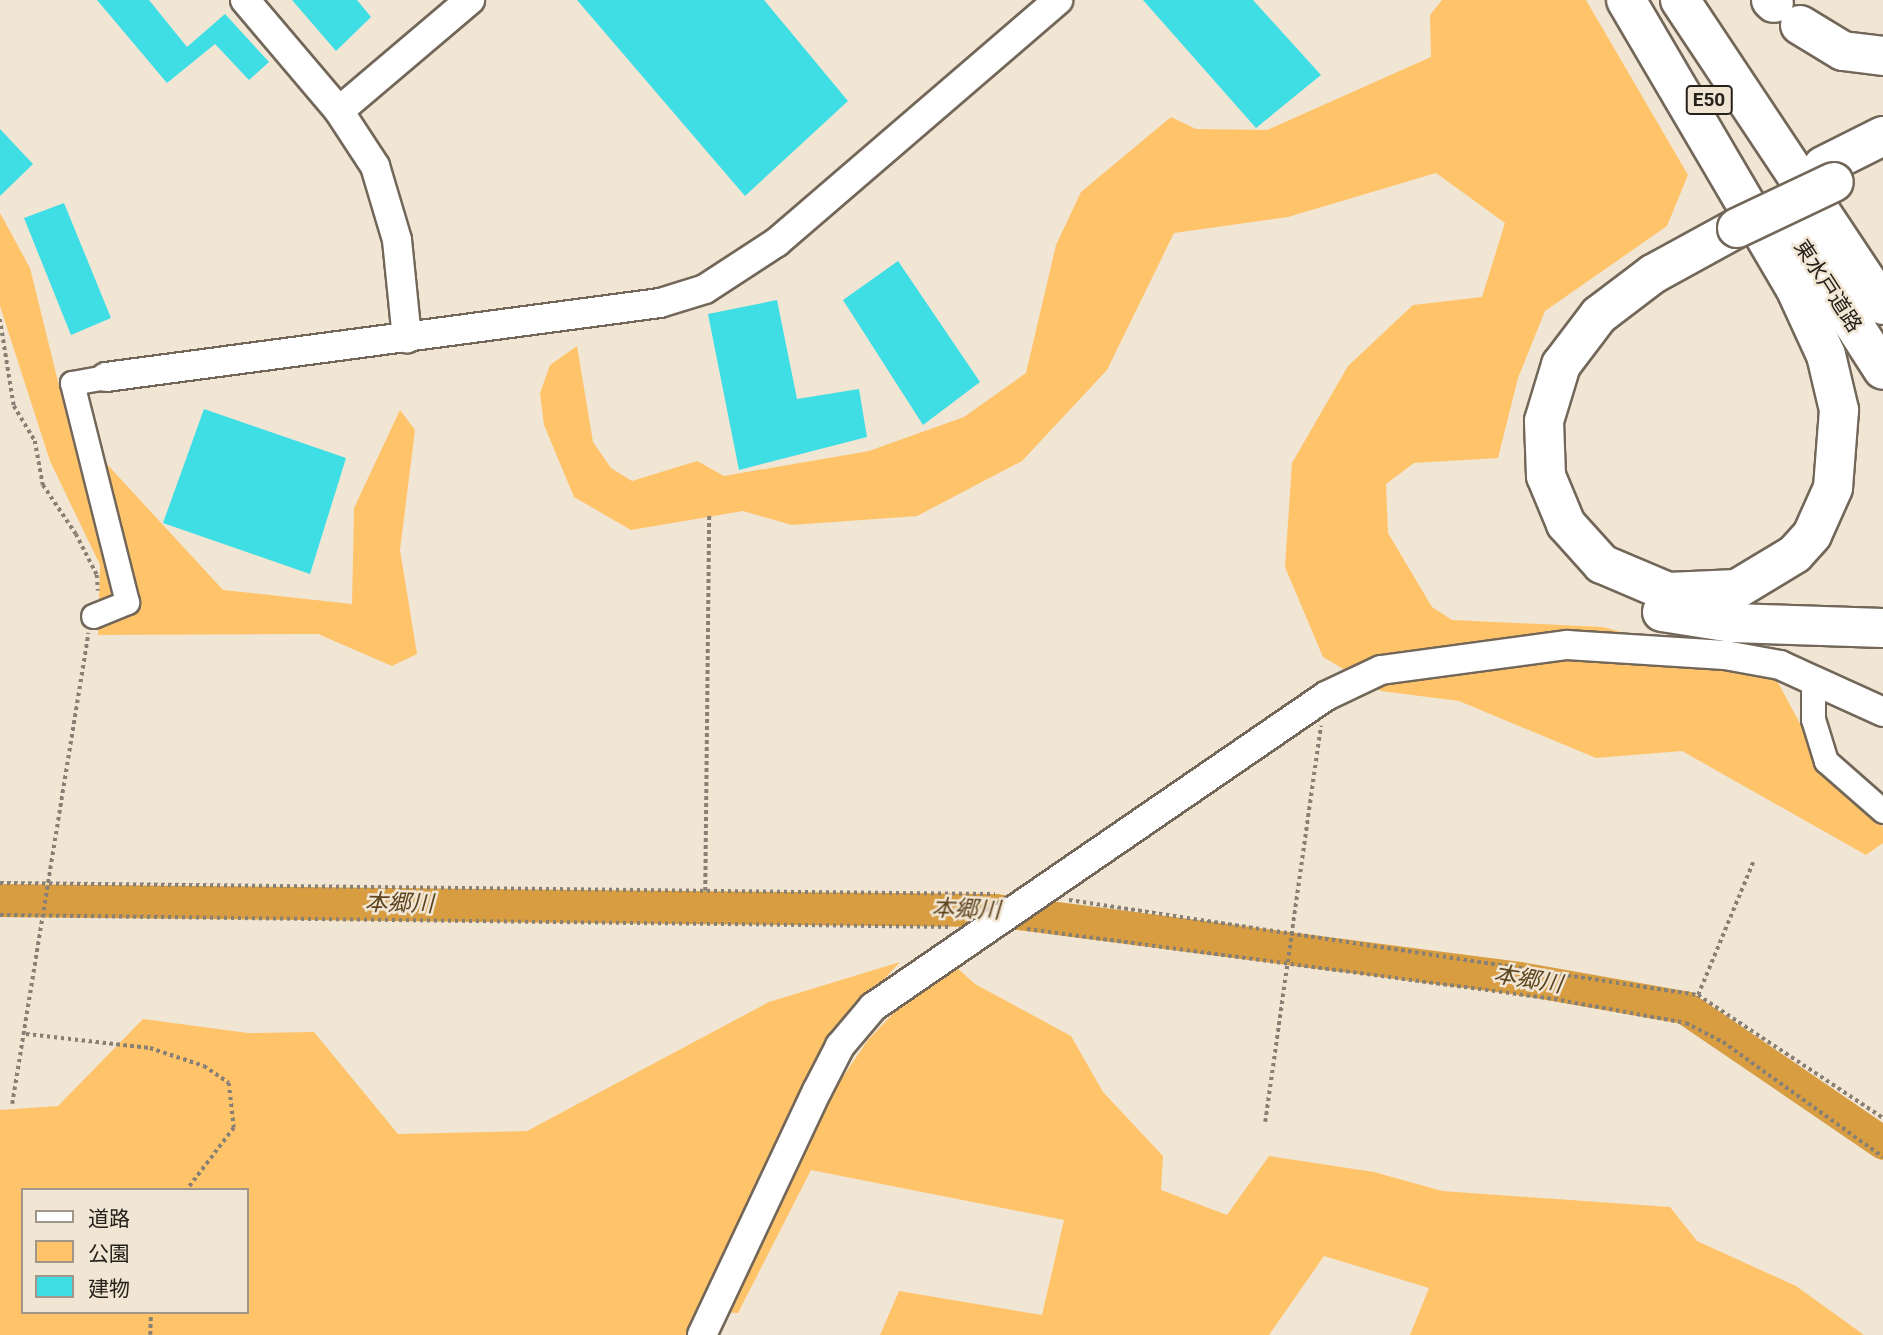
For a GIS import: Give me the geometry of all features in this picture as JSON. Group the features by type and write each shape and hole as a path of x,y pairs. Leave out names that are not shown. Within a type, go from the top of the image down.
{"highway":[{"path":"1626,0 1797,292 1826,355 1839,410 1833,488 1795,554 1737,589 1668,592 1602,564 1566,524 1546,476 1544,421 1561,365 1600,315 1653,274 1732,221"},
{"name":"E50","path":"1644,0 1809,183"},
{"name":"E50","path":"1680,0 1809,183"},
{"path":"1782,9 1843,51 1883,56"},
{"path":"1883,136 1809,183 1614,280 1564,330 1534,384 1524,442 1535,499 1580,569 1643,606 1732,623 1883,628"},
{"path":"1809,183 1883,157"},
{"name":"東水戸道路","path":"1809,183 1883,305"},
{"name":"東水戸道路","path":"1809,183 1883,370"}],"street":[{"path":"245,0 339,111 375,166 387,199 407,338"},
{"path":"339,111 470,0"},
{"path":"93,616 127,603 72,383 660,303 705,289 777,242 1058,0"},
{"path":"702,1335 840,1046 906,981 1000,922 1031,896 1326,696 1381,670 1567,645 1725,655 1780,665 1883,712"},
{"path":"1813,680 1813,719 1826,761 1883,811"}],"path":[{"path":"0,319 14,406 35,441 43,485 97,575 93,616 47,884 26,1034 12,1104"},
{"path":"705,891 709,514"},
{"path":"1265,1122 1326,696"},
{"path":"1698,995 1754,860"},
{"path":"0,883 1031,896 1291,931 1698,995 1883,1118"},
{"path":"26,1034 150,1048 204,1066 229,1083 234,1128 189,1188"},
{"path":"150,1335 151,1314"}],"green space":[{"path":"1442,0 1586,0 1688,175 1667,226 1545,311 1518,378 1498,458 1414,463 1386,484 1388,533 1432,607 1452,620 1603,627 1774,675 1827,774 1883,827 1883,843 1866,855 1682,751 1596,758 1459,701 1381,691 1323,657 1285,567 1292,463 1348,366 1413,305 1482,297 1505,223 1436,173 1288,217 1174,233 1107,370 1022,461 917,516 792,525 743,511 631,530 574,497 544,425 540,393 550,365 577,346 593,442 611,468 632,481 697,461 724,476 869,451 964,417 1026,373 1056,245 1081,192 1171,117 1196,129 1267,130 1431,57 1430,15"},
{"path":"0,213 30,268 68,422 223,590 352,604 354,508 400,410 415,430 400,550 417,654 392,666 318,634 98,635 100,565 50,461 0,306"},
{"path":"900,962 834,1033 687,1335 0,1335 0,1110 58,1106 143,1019 248,1033 314,1032 398,1134 527,1131 769,1002"},
{"path":"955,966 975,984 1071,1036 1103,1092 1163,1156 1161,1190 1227,1215 1269,1156 1374,1172 1442,1191 1670,1207 1697,1241 1796,1286 1864,1335 1410,1335 1429,1288 1324,1256 1269,1335 880,1335 899,1291 1042,1315 1064,1220 811,1170 738,1313 722,1312 829,1097 868,1040 906,1000"}],"building":[{"path":"97,0 149,0 187,47 225,14 269,62 249,80 215,44 167,83"},
{"path":"292,0 357,0 371,17 336,51"},
{"path":"577,0 764,0 848,101 745,196"},
{"path":"1143,0 1253,0 1321,75 1256,128"},
{"path":"0,129 33,164 0,196"},
{"path":"64,203 111,318 71,335 24,218"},
{"path":"898,261 980,382 923,425 843,300"},
{"path":"777,300 797,399 859,389 867,437 739,470 708,314"},
{"path":"204,409 346,458 310,574 163,523"}],"waterway":[{"name":"本郷川","path":"0,900 995,910 1519,978 1684,1007 1883,1143"}]}
